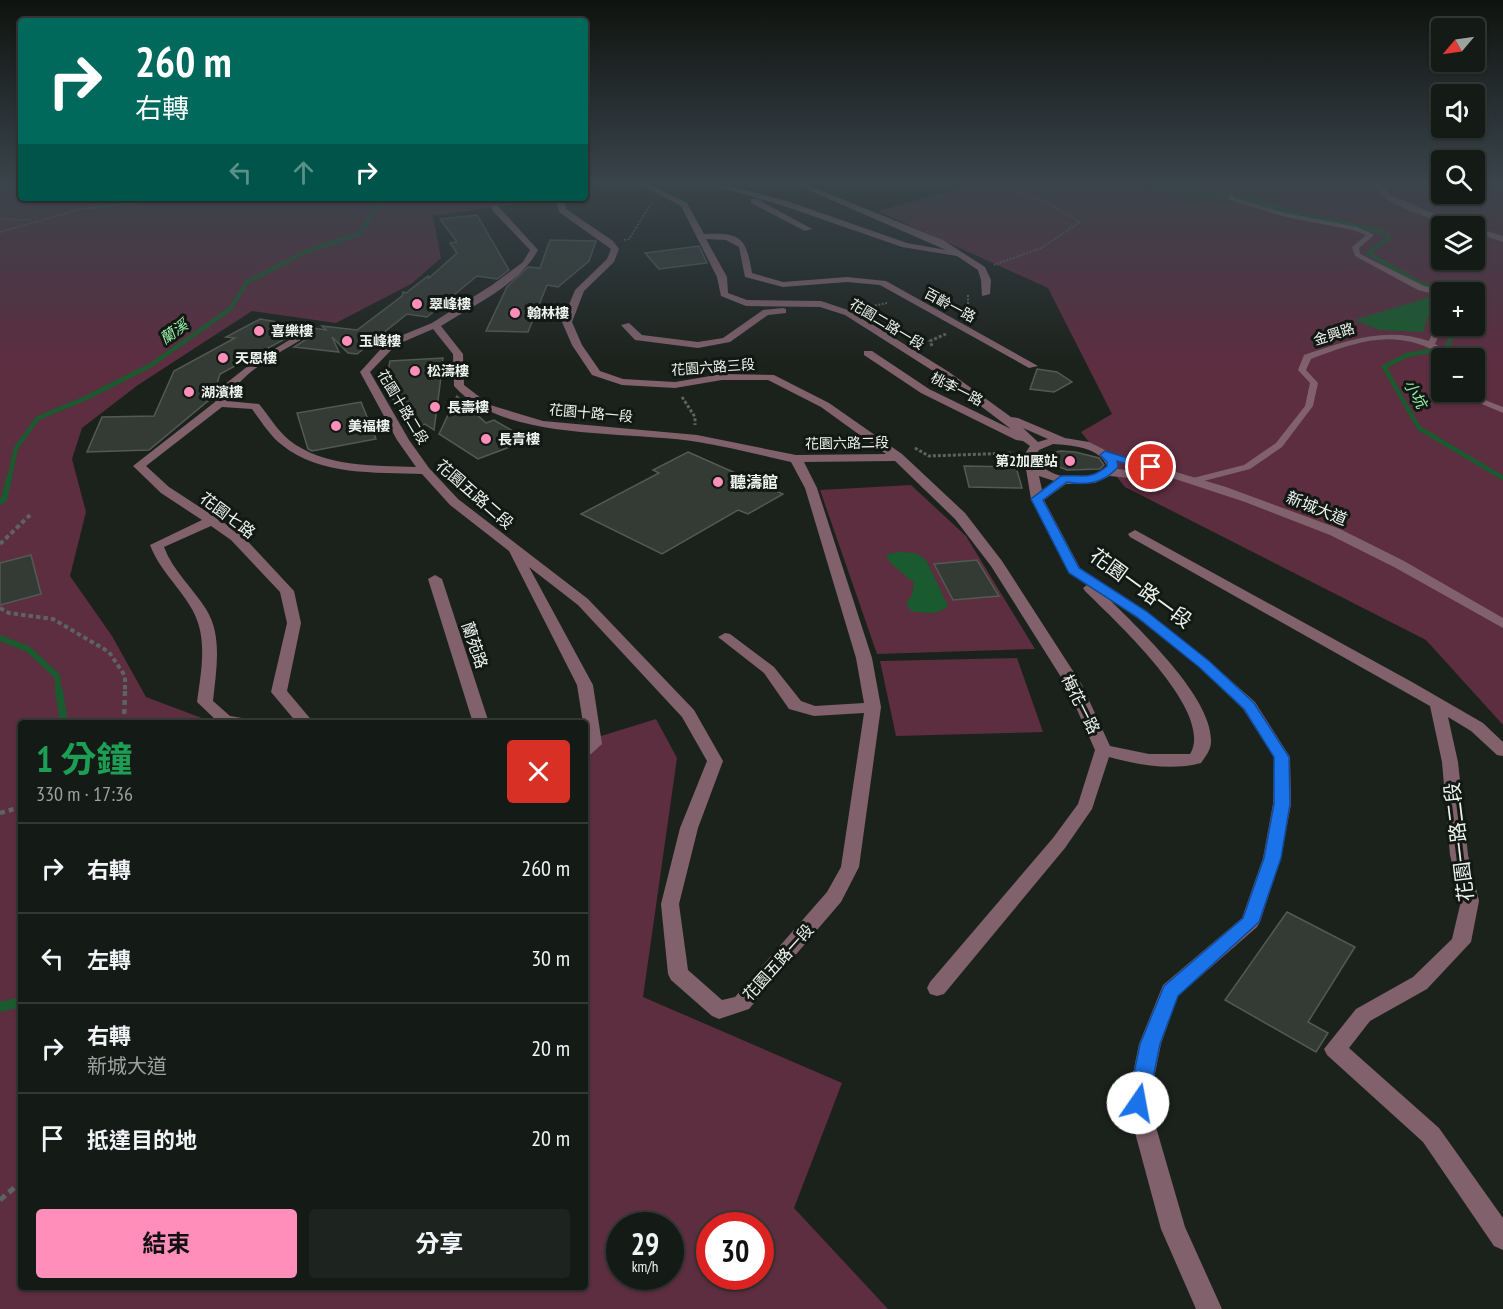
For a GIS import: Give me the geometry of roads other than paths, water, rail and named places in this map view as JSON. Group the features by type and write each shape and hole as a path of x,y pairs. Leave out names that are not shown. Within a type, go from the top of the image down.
{"street":[{"name":"花園十路二段","path":"425,471 403,440 364,372 392,343 435,325 526,264 534,250 528,243"},
{"name":"花園六路三段","path":"610,243 615,249 611,260 580,290 567,322 577,345 596,373 622,382 675,385 722,377 770,377 825,405 898,457"},
{"name":"花園二路一段","path":"704,243 722,277 724,294 746,303 821,304 848,313 945,374 1002,415 1032,454"},
{"name":"百齡一路","path":"739,243 745,252 747,275 760,281 782,286 862,278 883,283 1034,366"},
{"path":"899,243 956,254"},
{"path":"941,243 982,269 986,280 985,294"},
{"path":"626,325 639,338 698,345 726,340 766,312 805,309 821,304"},
{"name":"花園十路一段","path":"435,325 458,354 459,386 486,407 542,424 697,438 796,459"},
{"path":"220,405 228,387 257,364 309,331"},
{"name":"桃李一路","path":"868,353 925,391 1032,454"},
{"name":"花園五路二段","path":"220,405 255,406 285,442 317,460 350,466 425,471 454,502 513,548"},
{"name":"花園七路","path":"220,405 139,466 165,490 237,537 287,591 294,623 279,692 303,720"},
{"path":"1002,415 1064,441"},
{"path":"1064,441 1032,454 1043,473 1065,479 1091,480 1101,477 1113,467 1112,461 1105,455"},
{"name":"新城大道","path":"1064,441 1089,445 1105,455 1196,480 1336,532 1415,573 1503,624"},
{"name":"花園一路一段","path":"1032,454 1037,499 1074,570 1141,614 1204,664 1249,706 1282,757 1282,804 1272,858 1250,922 1170,991 1150,1044 1138,1103 1173,1229 1209,1309"},
{"name":"花園六路二段","path":"796,459 898,457"},
{"name":"梅花一路","path":"898,457 960,516 996,564 1074,685 1103,750 1086,804 1059,843 937,988"},
{"name":"花園五路一段","path":"513,548 583,602 619,639 688,714 715,761 689,828 670,904 678,974 719,1010 742,1003 834,897 850,867 873,707 861,646 811,488 796,459"},
{"path":"1107,472 1196,480"},
{"path":"1037,499 1065,479"},
{"path":"212,521 157,545 164,561 200,611 208,633 210,657 205,702 225,720"},
{"path":"1135,534 1249,599 1329,640 1477,727 1503,751"},
{"path":"513,548 585,685 594,744 588,748"},
{"path":"1074,570 1176,678 1202,727 1203,744 1195,759 1153,762 1128,758 1103,750"},
{"name":"蘭苑路","path":"435,579 480,720"},
{"path":"725,637 769,670 795,705 814,711 873,707"},
{"name":"花園一路二段","path":"1438,705 1450,762 1459,855 1470,901 1461,942 1420,983 1363,1015 1335,1049 1431,1136 1503,1238"}],"lane":[{"path":"1361,243 1356,247 1357,255 1431,291"},
{"path":"1435,336 1432,343 1439,348"},
{"name":"金興路","path":"1196,480 1247,467 1279,445 1309,406 1314,383 1302,370 1307,357 1367,338 1416,338 1432,343"},
{"path":"1483,402 1503,410"}],"waterway":[{"name":"蘭溪","path":"224,313 230,309 247,282 307,251 331,243"},
{"name":"小坑","path":"1382,243 1368,253 1421,284 1431,287"},
{"name":"蘭溪","path":"9,480 16,448 38,418 86,398 151,365 226,312"},
{"name":"小坑","path":"1452,336 1447,348 1407,355 1384,367 1419,428 1503,478"},
{"name":"蘭溪","path":"0,502 4,499 9,478"},
{"name":"蘭溪","path":"0,638 28,649 57,676 59,692"},
{"name":"蘭溪","path":"59,691 64,720"},
{"name":"蘭溪","path":"0,1007 18,1003"}],"place":[{"name":"翠峰樓","path":"417,304"},
{"name":"翰林樓","path":"515,313"},
{"name":"喜樂樓","path":"259,331"},
{"name":"玉峰樓","path":"347,341"},
{"name":"天恩樓","path":"223,358"},
{"name":"松濤樓","path":"415,371"},
{"name":"湖濱樓","path":"189,392"},
{"name":"長壽樓","path":"435,407"},
{"name":"美福樓","path":"336,426"},
{"name":"長青樓","path":"486,439"},
{"name":"第2加壓站","path":"1070,461"},
{"name":"聽濤館","path":"718,482"}]}
